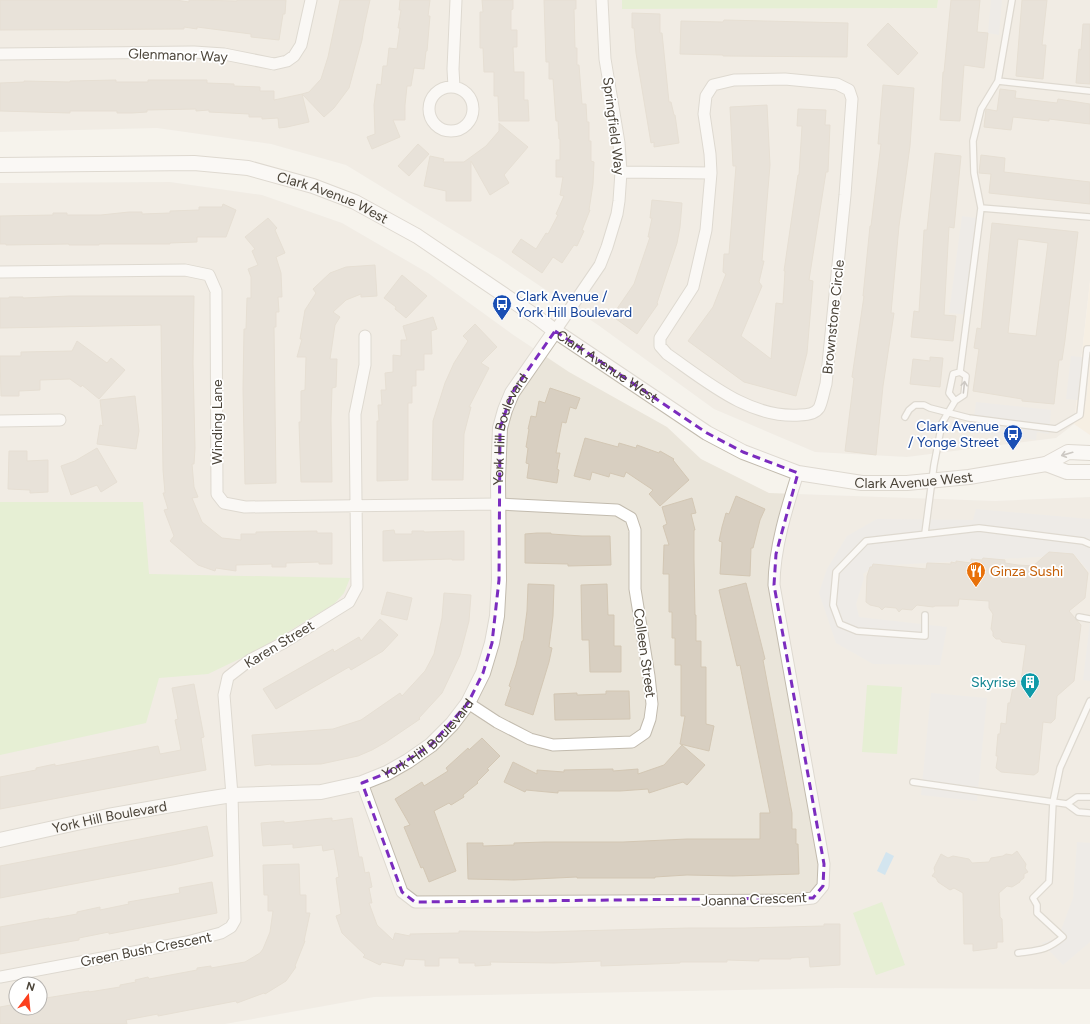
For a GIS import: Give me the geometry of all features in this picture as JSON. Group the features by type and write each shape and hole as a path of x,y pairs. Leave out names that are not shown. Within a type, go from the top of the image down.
{"street":[{"name":"Glenmanor Way","path":"0,54 194,52 224,54 274,64 287,61 294,56 301,46 311,0"},
{"path":"454,87 453,69 456,0"},
{"name":"Springfield Way","path":"554,331 600,265 617,214 621,172 619,143 605,59 602,0"},
{"name":"Brownstone Circle","path":"734,80 785,80 837,84 848,90 852,99 851,121 836,294 826,384 819,408 811,414 793,416 769,413 742,404 667,354 660,346 660,338 693,287 706,230 711,174 710,154 704,114 706,96 713,85 734,80"},
{"name":"Clark Avenue West","path":"0,165 194,163 248,168 313,186 355,202 417,236 538,318 554,331 707,433 743,452 798,473 862,483 907,483 969,477 1046,464 1068,452 1090,453"},
{"path":"621,172 711,174"},
{"name":"Winding Lane","path":"0,272 185,270 209,275 216,291 217,494 224,503 245,507 498,504"},
{"name":"York Hill Boulevard","path":"0,840 108,816 232,795 321,792 362,783 387,773 431,745 452,724 468,703 483,673 492,643 497,616 499,580 498,447 500,428 512,393 554,331"},
{"name":"Karen Street","path":"232,795 224,695 228,677 250,660 283,643 349,602 356,586 355,414 364,365 364,336"},
{"path":"0,421 60,420"},
{"path":"1046,464 1067,472 1090,472"},
{"name":"Joanna Crescent","path":"362,783 402,892 415,902 764,900 813,898 824,886 824,864 774,585 776,554 798,473"},
{"name":"Colleen Street","path":"468,703 498,722 530,739 553,745 632,742 645,733 650,719 652,704 636,589 635,530 631,518 617,510 498,504"},
{"name":"Green Bush Crescent","path":"0,977 187,942 221,934 231,927 235,920 232,795"}],"lane":[{"path":"960,372 981,208 974,173 973,141 981,109 998,81 1012,0"},
{"path":"998,81 1090,91"},
{"path":"981,208 1090,217"},
{"path":"905,417 909,410 915,405 924,405 969,418 1056,430 1080,415 1087,349 1090,349"},
{"path":"925,533 942,423 955,401 964,395 966,376 960,372 953,374 949,393 955,401"},
{"path":"925,615 925,636 857,631 840,624 833,605 836,572 866,541 925,533 979,528 1083,541 1090,544"},
{"path":"1079,617 1090,619"},
{"path":"1018,953 1051,947 1063,937 1037,913 1037,905 1033,898 1049,882 1053,802 1060,768 1090,701"},
{"path":"913,782 1067,804 1078,812 1090,813"},
{"path":"1067,804 1077,797 1090,797"}],"highlighted area":[{"path":"555,331 707,433 743,452 798,473 776,554 774,585 824,864 823,886 813,898 415,902 402,892 362,783 387,773 431,745 468,703 483,673 492,643 499,580 500,428 512,393"}],"shaded area":[{"path":"0,0 622,0 622,9 937,8 938,0 1090,0 1090,281 1074,424 1056,438 907,457 815,452 714,409 598,325 500,259 346,165 271,144 157,128 0,132"},
{"path":"991,0 1002,0 999,35 988,33"},
{"path":"170,182 262,195 342,223 428,273 512,334 569,372 667,427 701,459 769,493 995,501 1090,497 1090,989 841,988 374,997 225,1024 0,1024 0,183"},
{"path":"962,216 983,219 971,315 949,313"},
{"path":"1090,281 1090,435 1074,424"},
{"path":"1071,356 1090,358 1086,401 1066,399"},
{"path":"976,402 1051,410 1049,434 1037,432 1036,440 972,433"},
{"path":"976,509 1090,519 1090,573 1075,555 874,566 863,574 864,578 856,604 859,617 947,627 940,665 873,664 836,643 819,593 827,569 847,536 877,519 973,520"},
{"path":"1090,622 1090,681 1083,680"},
{"path":"931,693 987,698 977,801 921,795"},
{"path":"1077,842 1090,843 1090,942 1063,965 1042,943 1058,938 1073,898"}],"green space":[{"path":"622,0 938,0 937,8 622,9"},
{"path":"0,502 143,502 149,574 350,578 344,593 334,604 256,651 208,674 159,678 146,723 0,755"},
{"path":"867,685 902,687 897,754 862,752"},
{"path":"882,902 905,965 876,975 853,913"}],"water":[{"path":"886,852 894,856 885,875 877,871"}],"building":[{"path":"0,0 176,0 189,2 189,0 286,0 285,14 283,14 279,40 251,37 251,34 197,27 197,29 184,27 184,29 0,30"},
{"path":"340,0 370,0 362,40 349,88 334,108 324,117 302,94 309,92 321,79 328,57"},
{"path":"400,0 430,0 427,51 424,69 414,68 411,86 407,86 405,120 393,120 400,137 372,149 367,137 375,134 374,105 377,84 381,85 383,66 387,66 389,48 397,49 400,28 398,28 401,10 399,10"},
{"path":"482,0 513,0 513,9 511,10 511,30 517,30 517,47 513,47 514,72 524,72 524,100 528,100 529,121 499,121 498,96 494,96 494,72 484,72 483,48 480,48 480,12 483,12"},
{"path":"544,0 576,0 576,9 574,9 575,48 577,48 577,65 579,65 582,104 586,104 587,122 589,122 591,161 594,162 590,210 582,230 584,231 577,246 574,245 562,263 553,257 542,273 512,252 521,239 536,249 546,233 548,234 558,215 556,214 564,196 560,195 563,177 556,177 556,160 560,160 560,139 558,121 556,121 553,79 549,79 549,62 546,62"},
{"path":"951,0 980,0 977,32 988,33 984,68 964,65 960,121 940,120 943,72"},
{"path":"1022,0 1047,0 1042,45 1046,45 1043,79 1016,76"},
{"path":"632,13 660,14 660,33 662,33 669,102 671,102 675,115 679,143 654,147 654,142 651,143 636,53 634,28 632,28"},
{"path":"724,20 848,23 847,57 723,56 680,54 681,21 723,22"},
{"path":"888,23 918,53 898,75 867,45"},
{"path":"1083,24 1090,24 1090,84 1076,83"},
{"path":"116,80 116,82 148,82 148,80 207,80 207,83 260,87 260,91 274,91 274,100 302,94 309,122 279,128 278,118 262,119 262,117 249,117 249,114 209,112 209,110 196,111 196,109 147,110 147,112 132,113 117,113 117,111 70,111 70,113 0,111 0,83 24,81 70,82"},
{"path":"883,85 914,88 910,146 899,226 891,313 894,313 883,386 876,455 845,451 854,378 852,377 864,296 870,226 881,144 878,144"},
{"path":"1000,89 1016,91 1015,98 1057,103 1058,99 1090,104 1090,124 1049,119 1049,121 1013,117 1011,130 984,127 986,109 997,111"},
{"path":"767,105 770,165 762,261 764,261 759,282 762,286 741,336 771,359 776,303 783,304 784,271 799,175 802,126 797,126 798,109 826,110 825,125 830,125 828,172 826,172 809,280 813,281 807,353 796,396 744,382 688,341 713,307 726,274 723,272 724,254 729,254 736,166 733,166 730,107"},
{"path":"499,123 528,147 504,175 509,183 490,195 471,161 471,201 446,201 446,191 424,186 430,156 444,159 443,162 464,162 486,146 499,131"},
{"path":"418,144 429,154 409,176 398,166"},
{"path":"935,153 961,156 954,228 949,227 944,315 956,316 953,341 911,337 914,311 919,312 924,230 927,230"},
{"path":"981,155 1005,158 1004,172 1090,182 1090,204 989,193 991,174 979,173"},
{"path":"652,200 682,203 680,227 677,243 657,303 658,304 637,334 612,316 634,284 650,237 648,237 652,218 650,218"},
{"path":"223,204 236,210 226,237 197,237 197,242 170,244 0,244 0,216 53,215 53,213 67,213 67,215 101,215 129,212 142,212 142,214 170,213 170,211 199,210 199,207 222,207"},
{"path":"268,218 277,228 275,230 285,253 276,257 281,273 282,297 278,297 279,312 276,312 276,327 274,327 276,483 245,484 243,389 244,329 246,329 247,298 251,298 251,277 248,269 258,265 252,251 255,249 245,237"},
{"path":"992,223 1078,232 1065,340 1062,360 1059,360 1054,404 1022,401 1022,399 973,391 979,349 974,348 977,328 981,329","holes":["1018,239 1048,243 1036,336 1008,333"]},
{"path":"375,265 377,296 361,297 361,294 346,300 333,312 340,317 335,325 330,359 337,359 336,387 332,388 332,482 301,482 299,422 301,422 301,391 305,390 306,357 297,357 302,339 300,339 305,310 316,293 313,289 330,273 346,267"},
{"path":"402,275 427,296 406,318 395,309 396,307 384,298"},
{"path":"69,296 194,296 193,363 195,448 194,464 192,464 194,487 198,497 192,498 202,522 222,538 241,540 241,534 256,534 256,532 317,531 317,533 332,533 332,564 319,564 319,562 286,563 286,567 272,567 272,564 236,565 236,571 216,568 215,571 198,565 170,541 174,536 164,510 168,509 163,493 165,493 163,470 161,325 0,328 0,298"},
{"path":"433,317 437,329 431,331 432,354 424,354 424,370 416,370 416,386 412,386 412,403 408,403 408,480 377,481 377,421 379,421 378,405 382,405 381,390 386,390 385,373 393,372 393,355 401,356 401,340 407,340 403,326"},
{"path":"475,324 497,347 481,363 489,368 469,407 471,407 464,434 463,480 432,480 433,421 445,383 454,363 468,341 463,336"},
{"path":"77,341 107,363 111,358 125,370 99,399 82,385 81,387 70,379 40,380 40,390 19,391 19,396 1,396 0,356 21,356 21,352 72,351"},
{"path":"930,357 943,358 940,387 910,384 913,359 930,361"},
{"path":"550,388 580,398 576,409 570,407 566,423 562,422 556,453 560,453 557,469 559,470 557,483 527,478 529,464 526,463 528,448 526,447 531,416 536,417 539,401 545,403"},
{"path":"135,396 139,431 136,449 97,444 100,425 103,426 100,400"},
{"path":"585,438 618,447 619,443 636,448 637,445 659,453 660,451 674,459 673,460 689,480 660,506 649,494 653,490 626,472 624,477 610,473 609,477 592,472 590,480 574,476"},
{"path":"97,448 117,482 101,492 97,485 71,495 61,466 75,461"},
{"path":"9,451 27,451 27,461 48,460 48,492 30,493 30,490 8,489"},
{"path":"736,496 765,509 760,520 753,548 751,548 750,576 720,574 722,542 719,541 726,513 729,514"},
{"path":"692,498 696,513 691,514 695,530 694,560 696,641 701,641 701,667 706,667 706,724 714,726 709,751 680,744 685,716 681,716 681,665 675,665 675,638 672,638 672,612 669,612 669,574 663,574 664,545 669,545 663,526 667,524 662,507"},
{"path":"394,530 395,534 412,534 412,531 464,531 464,560 383,561 383,531"},
{"path":"537,533 610,536 611,565 568,566 568,564 525,563 525,534"},
{"path":"1049,552 1073,554 1088,573 1085,598 1069,611 1081,625 1074,681 1057,696 1055,719 1051,723 1043,722 1038,772 1034,775 1001,772 996,768 998,756 996,756 998,734 1000,734 1001,723 1006,724 1008,703 1010,703 1014,681 1021,681 1026,645 1002,642 1000,639 996,639 993,636 991,629 993,614 989,608 989,601 959,599 958,606 933,607 917,605 912,610 902,609 899,612 896,608 885,607 882,610 879,607 870,605 866,602 867,576 870,567 872,567 873,564 926,569 927,563 951,564 951,562 956,563 956,561 971,563 971,559 982,560 983,558 1005,560 1005,563 1033,566"},
{"path":"746,583 765,659 763,660 792,813 792,829 796,829 799,874 733,876 687,875 655,878 577,877 514,880 468,879 467,843 483,843 483,846 545,842 760,839 760,813 770,813 740,665 737,666 719,590"},
{"path":"528,584 554,585 553,616 549,647 552,648 533,715 505,705 511,687 509,686 523,641 527,611"},
{"path":"607,584 608,615 614,615 614,646 621,646 621,672 590,672 589,640 582,640 581,585"},
{"path":"387,592 412,598 407,620 381,614"},
{"path":"444,593 471,595 469,621 460,655 442,693 419,718 420,719 386,742 358,756 321,764 271,764 255,766 252,735 333,729 361,720 400,693 402,696 425,671 434,654 442,618"},
{"path":"380,619 398,635 383,651 351,670 349,667 276,709 263,689 333,649 334,652 359,637 361,641"},
{"path":"194,684 204,737 201,738 206,770 0,809 0,777 36,770 36,768 55,764 55,766 158,746 160,754 181,750 175,720 178,719 172,688"},
{"path":"606,691 629,691 630,719 555,720 554,694 606,694"},
{"path":"482,738 500,756 487,769 489,770 477,782 478,783 463,795 464,797 451,805 449,803 434,811 456,871 429,882 423,867 421,868 404,827 410,825 395,799 422,782 424,786 448,771 446,768 468,748 469,750"},
{"path":"682,745 705,765 687,785 683,782 649,793 648,789 620,791 558,791 558,793 526,790 525,792 504,782 513,762 537,774 537,770 564,772 564,770 613,769 613,771 638,769 638,774 664,765"},
{"path":"332,818 332,821 352,818 359,857 362,857 365,873 369,872 372,887 369,888 372,903 369,903 377,925 393,940 395,933 410,936 410,934 459,933 459,931 537,932 824,926 824,924 840,924 840,965 810,967 809,957 791,959 759,959 759,961 727,960 727,962 680,962 601,966 601,961 554,963 490,962 491,965 475,966 475,963 459,963 459,958 439,958 439,966 425,966 425,960 405,959 403,966 382,962 380,965 363,957 365,955 342,933 336,916 341,914 336,878 339,877 334,849 323,851 322,845 293,848 293,844 263,846 261,823 284,821 284,823"},
{"path":"207,826 213,856 0,898 0,866"},
{"path":"1017,851 1026,864 1025,868 1028,872 1024,874 1024,878 1020,882 1012,887 1007,886 999,893 1003,942 997,942 997,948 973,951 973,944 964,944 963,893 954,888 950,890 938,882 936,878 932,876 935,872 934,868 941,854 948,858 953,856 969,859 972,863 989,862 991,858 1006,854 1012,855"},
{"path":"299,864 300,895 306,895 306,913 310,913 305,941 295,966 296,967 286,981 265,994 264,993 237,1003 236,1001 158,1016 158,1014 126,1020 127,1024 0,1024 0,1007 8,1006 8,1016 48,1016 48,998 120,987 120,985 136,982 135,980 148,977 149,979 197,970 197,968 211,966 211,968 245,962 260,953 270,932 273,911 268,911 268,895 264,895 263,865"},
{"path":"212,882 217,913 109,934 109,932 79,938 79,940 0,954 0,927 77,914 77,912 100,907 100,910 129,904 128,902 180,893 179,888"}],"place":[{"name":"Clark Avenue / York Hill Boulevard","path":"502,321"},
{"name":"Clark Avenue / Yonge Street","path":"1013,451"},
{"name":"Ginza Sushi","path":"976,588"},
{"name":"Skyrise","path":"1030,699"}]}
